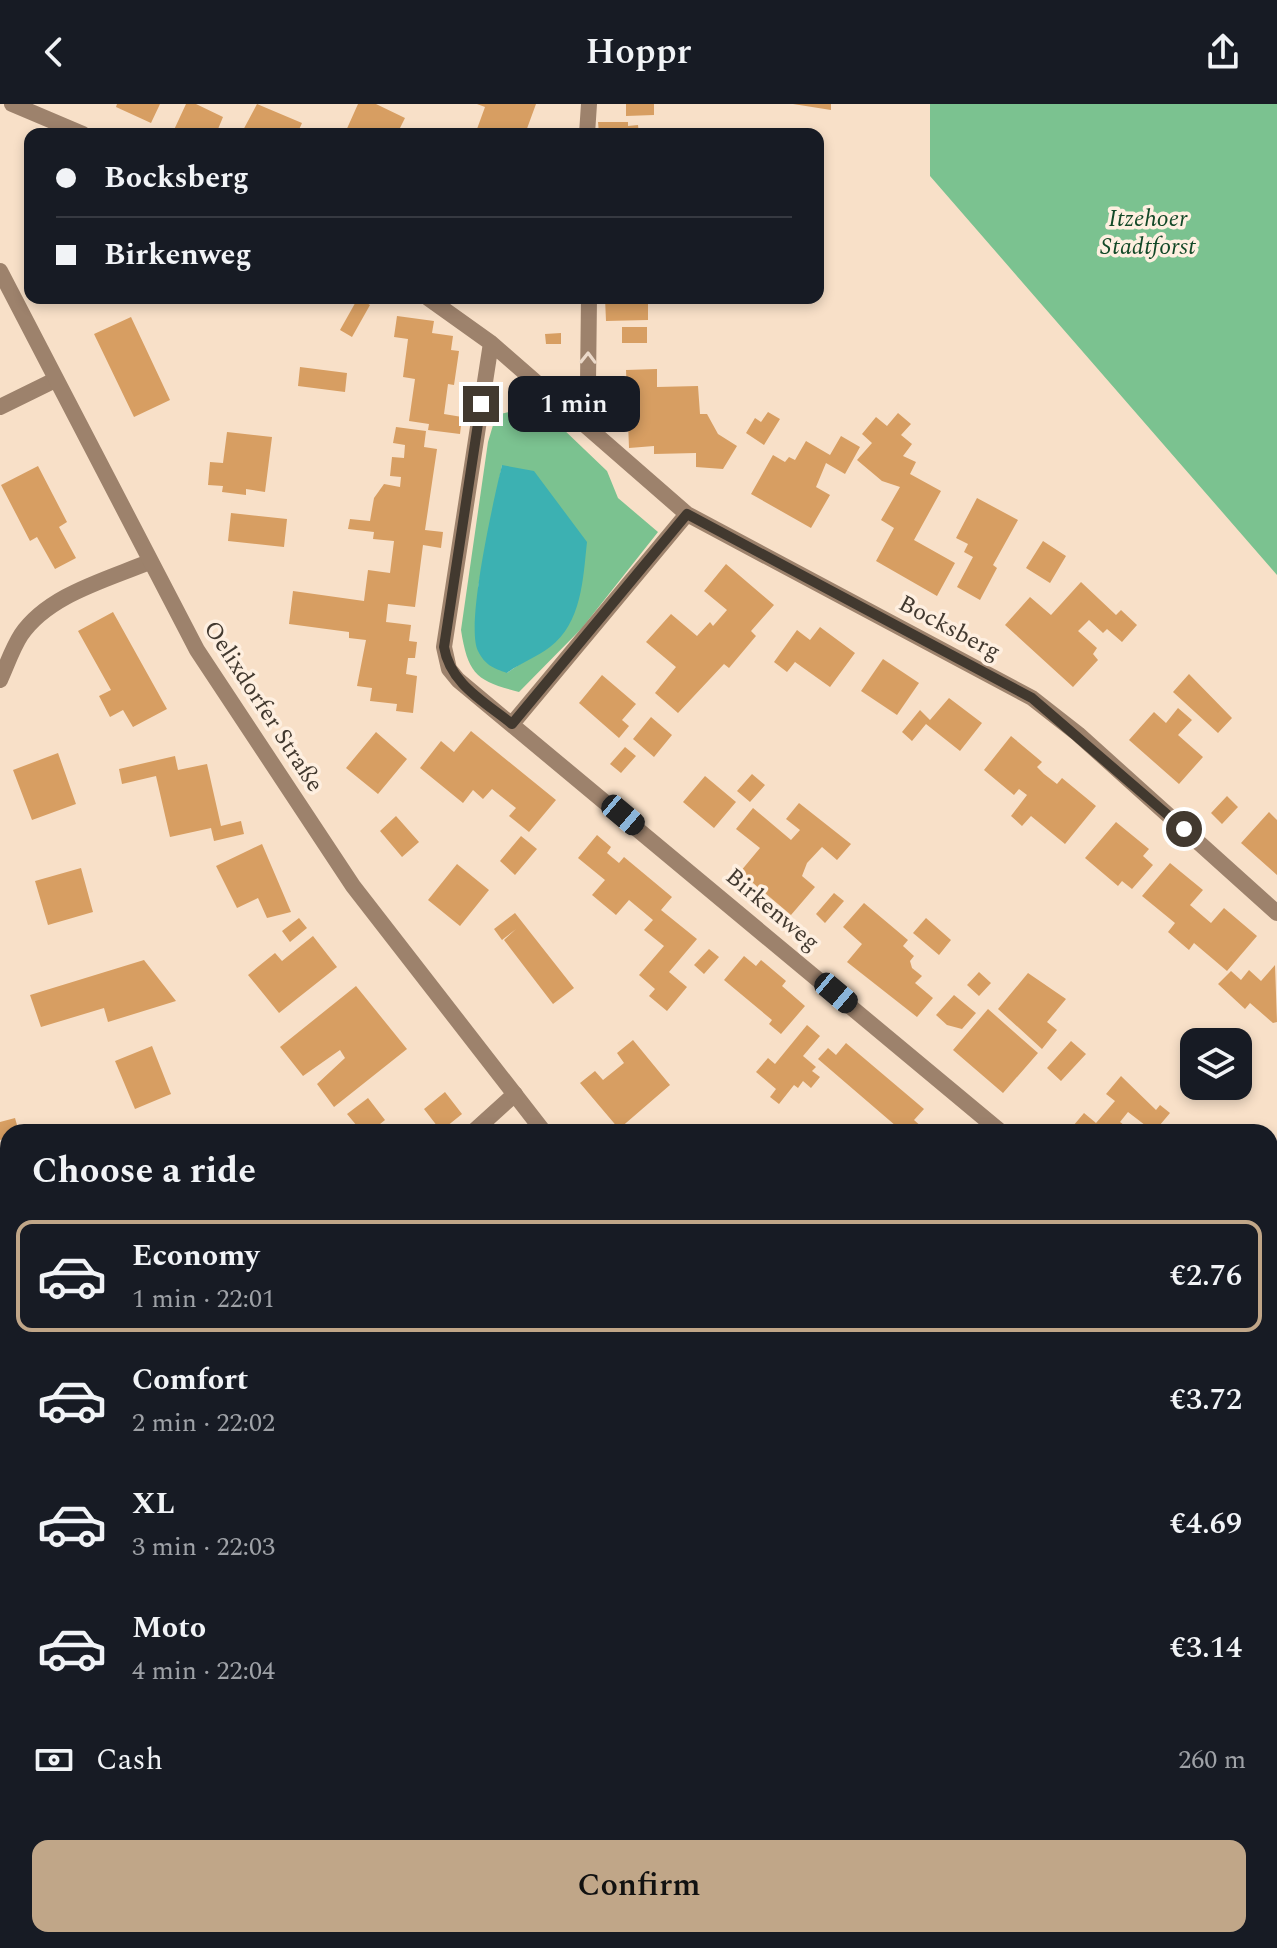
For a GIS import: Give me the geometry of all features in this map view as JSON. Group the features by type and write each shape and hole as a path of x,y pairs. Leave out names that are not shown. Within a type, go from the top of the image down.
{"street":[{"path":"12,104 69,128"},
{"path":"587,128 589,104"},
{"name":"Oelixdorfer Straße","path":"0,271 197,650 353,886 538,1124"},
{"name":"Bocksberg","path":"436,304 491,343 687,514 1032,698 1078,734 1277,913"},
{"path":"577,416 588,383 589,304"},
{"name":"Birkenweg","path":"491,343 444,647 449,669 458,680 991,1124"},
{"path":"0,407 55,380"},
{"path":"512,724 687,514"},
{"path":"0,680 21,636 34,620 71,595 149,562"},
{"path":"482,1124 515,1094"}],"green space":[{"name":"Itzehoer Stadtforst","path":"930,104 1277,104 1277,575 930,176"},
{"path":"538,405 607,471 618,498 658,532 582,628 519,692 493,684 477,674 467,657 461,630 488,442 496,415","holes":["502,465 523,662 507,673 478,588"]}],"water":[{"path":"502,465 534,471 587,542 579,599 569,626 550,647 507,673 484,660 475,637 482,561"}],"building":[{"path":"117,104 160,104 151,123 116,107"},
{"path":"186,104 196,104 223,117 218,128 175,128"},
{"path":"257,104 302,123 300,128 244,128"},
{"path":"358,104 376,104 405,118 400,128 347,128"},
{"path":"477,104 536,104 527,128 477,128 485,107"},
{"path":"626,104 654,104 654,115 626,116"},
{"path":"793,104 831,104 831,110"},
{"path":"598,122 628,122 628,126 638,125 638,128 598,128"},
{"path":"355,304 370,305 352,337 340,330"},
{"path":"605,304 648,304 648,320 606,321"},
{"path":"397,316 434,321 432,333 453,336 451,350 459,351 454,385 448,384 444,414 462,417 460,434 428,430 429,424 409,421 415,379 403,377 408,339 394,337"},
{"path":"131,317 170,400 134,417 94,334"},
{"path":"622,327 647,327 647,343 622,343"},
{"path":"561,333 561,344 546,344 545,334"},
{"path":"300,367 347,373 345,392 298,386"},
{"path":"657,369 657,387 698,386 700,414 707,414 718,434 737,446 723,469 696,467 696,453 654,454 654,446 629,448 626,370"},
{"path":"768,412 780,419 764,445 746,433 755,418 761,422"},
{"path":"898,413 911,424 901,435 912,444 903,456 916,462 910,474 941,491 914,540 955,563 937,596 876,561 894,528 881,520 900,487 882,481 857,460 872,443 862,434 876,417 887,426"},
{"path":"396,427 426,431 424,447 437,449 425,530 443,532 441,548 423,545 415,607 388,604 386,622 411,625 409,641 417,642 415,658 408,658 406,674 417,676 413,713 396,711 397,704 370,701 372,688 357,686 366,640 349,638 349,632 289,624 293,591 364,601 368,570 390,573 394,541 373,539 374,532 348,529 350,519 370,521 374,498 384,484 400,487 401,477 390,476 392,457 404,458 405,445 393,443"},
{"path":"227,432 272,437 265,492 246,489 246,495 222,492 223,486 208,485 210,462 223,463"},
{"path":"841,436 860,447 845,474 826,463 816,487 830,495 811,528 751,494 773,455 785,462 789,457 795,460 806,441 830,455"},
{"path":"38,466 67,522 59,527 76,558 55,569 37,537 30,541 1,485"},
{"path":"977,498 1018,520 993,565 997,568 980,600 957,587 973,557 964,552 968,544 956,538"},
{"path":"231,513 287,519 284,547 228,541"},
{"path":"1043,541 1066,556 1050,583 1026,568"},
{"path":"726,564 774,605 751,631 756,636 729,668 724,664 678,713 655,693 676,667 646,642 671,614 697,636 710,622 713,626 727,610 704,591"},
{"path":"1081,582 1116,615 1121,610 1137,625 1122,642 1107,629 1103,633 1089,620 1078,631 1097,648 1093,654 1098,660 1073,687 1005,625 1030,597 1051,615"},
{"path":"113,612 167,709 133,727 123,710 110,717 99,696 111,690 78,631"},
{"path":"820,627 855,653 830,687 795,662 787,672 774,662 797,630 810,640"},
{"path":"883,659 919,683 897,715 861,691"},
{"path":"1189,674 1232,718 1218,733 1173,692"},
{"path":"602,675 636,704 622,720 629,726 619,738 579,703"},
{"path":"949,698 982,723 960,751 926,724 912,741 902,732 920,710 930,720"},
{"path":"1178,708 1192,720 1178,735 1203,757 1179,784 1129,740 1154,712 1166,723"},
{"path":"651,717 672,735 654,757 633,739"},
{"path":"471,731 556,800 529,832 509,816 516,808 492,789 483,799 473,790 463,803 420,768 441,741 454,752"},
{"path":"376,732 407,759 378,794 346,768"},
{"path":"1011,736 1042,762 1037,767 1044,774 1057,784 1062,778 1096,806 1065,844 1031,816 1022,826 1011,816 1027,795 1019,789 1014,795 984,770"},
{"path":"625,747 636,756 621,773 610,764"},
{"path":"58,753 76,804 32,820 13,770"},
{"path":"175,756 178,770 207,764 221,826 241,821 244,834 214,841 211,828 170,837 156,776 122,784 119,769"},
{"path":"752,774 765,785 750,802 737,791"},
{"path":"705,776 736,802 714,828 683,802"},
{"path":"1227,796 1238,807 1222,824 1211,813"},
{"path":"799,803 851,844 837,860 822,847 807,863 802,876 815,887 791,915 740,872 760,848 736,829 753,808 791,840 800,830 786,819"},
{"path":"1269,812 1277,820 1277,875 1241,843"},
{"path":"396,816 419,842 402,857 380,831"},
{"path":"1116,822 1149,849 1143,856 1153,865 1132,889 1122,881 1118,886 1085,858"},
{"path":"597,835 611,847 607,853 619,863 624,857 672,897 661,910 697,939 669,972 687,987 667,1011 649,996 655,989 639,975 664,946 644,930 653,920 629,900 616,915 592,895 605,880 578,858"},
{"path":"521,836 537,849 515,875 500,861"},
{"path":"262,844 291,912 267,918 258,898 237,908 216,866"},
{"path":"1170,863 1203,890 1190,905 1211,923 1224,908 1257,936 1227,971 1194,943 1189,950 1168,932 1175,923 1142,896"},
{"path":"457,864 489,890 460,926 428,900"},
{"path":"81,868 93,912 48,925 35,881"},
{"path":"834,893 844,901 825,923 816,914"},
{"path":"864,903 908,940 903,946 914,956 910,961 912,968 922,976 915,983 933,998 917,1017 847,962 862,944 843,927"},
{"path":"515,913 574,988 553,1004 504,940 516,929 502,940 494,929"},
{"path":"299,918 307,928 290,942 282,931"},
{"path":"926,918 951,940 939,955 913,933"},
{"path":"313,936 337,967 279,1013 248,975 275,953 282,961"},
{"path":"709,949 719,957 704,974 694,965"},
{"path":"744,956 756,966 761,960 786,981 782,986 805,1006 781,1034 769,1024 772,1020 724,980"},
{"path":"144,960 176,1001 108,1022 104,1008 41,1027 30,995"},
{"path":"1275,965 1277,1022 1273,1023 1250,1003 1245,1009 1218,984 1231,971 1241,980 1249,970 1261,981"},
{"path":"979,972 991,983 979,996 967,985"},
{"path":"1028,973 1066,999 1047,1022 1057,1030 1042,1049 998,1009"},
{"path":"356,986 407,1049 334,1107 317,1084 345,1058 340,1050 303,1076 280,1047"},
{"path":"954,995 976,1013 962,1029 947,1025 936,1015"},
{"path":"988,1009 1038,1053 1003,1093 953,1050"},
{"path":"807,1025 820,1036 803,1056 816,1067 812,1071 820,1077 811,1088 803,1081 798,1088 794,1085 779,1104 770,1097 776,1089 756,1072 768,1058 775,1064"},
{"path":"633,1040 670,1085 625,1124 615,1124 580,1083 595,1071 603,1080 624,1063 617,1053"},
{"path":"1071,1041 1086,1054 1061,1081 1047,1068"},
{"path":"846,1043 924,1109 914,1120 918,1124 894,1124 818,1059 828,1048 836,1055"},
{"path":"152,1046 171,1094 135,1109 115,1061"},
{"path":"1121,1076 1156,1110 1160,1105 1170,1113 1161,1124 1144,1124 1128,1112 1120,1122 1123,1124 1075,1124 1084,1113 1096,1123 1115,1101 1106,1094"},
{"path":"445,1092 462,1114 450,1124 436,1124 424,1109"},
{"path":"368,1098 385,1120 380,1124 355,1124 347,1114"},
{"path":"15,1118 17,1124 0,1124"}],"route":[{"path":"481,404 444,647 449,669 458,680 512,724 687,514 1032,698 1054,713 1184,829"}]}
